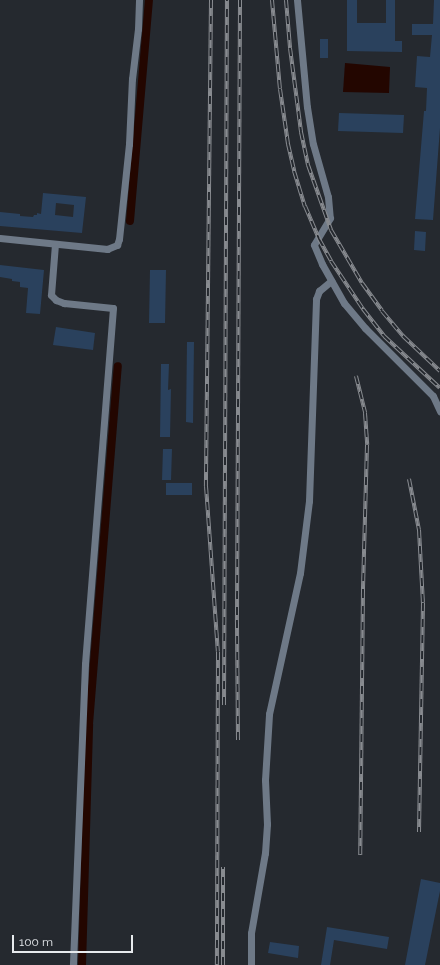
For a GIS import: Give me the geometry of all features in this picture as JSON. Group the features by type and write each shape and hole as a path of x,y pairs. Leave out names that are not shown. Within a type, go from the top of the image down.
{"street":[{"path":"0,238 107,249 113,248 119,239 129,144 132,79 138,29 139,0"},
{"path":"297,0 306,107 313,144 328,197 330,218 314,245 322,264 344,303 361,323 433,396 440,411"},
{"path":"55,244 52,295 56,300 64,303 113,308 85,664 73,965"},
{"path":"251,965 251,933 265,853 267,824 265,780 269,714 300,573 309,501 316,299 319,291 331,281"}],"shaded area":[{"path":"345,63 390,67 389,93 343,92"}],"building":[{"path":"347,0 357,0 357,23 386,23 386,0 395,0 395,41 402,41 402,52 347,51"},
{"path":"434,0 440,0 440,128 433,220 415,219 427,88 415,87 417,56 430,57 432,35 412,35 412,24 433,24"},
{"path":"320,39 328,39 328,58 320,58"},
{"path":"339,113 404,115 403,133 338,131"},
{"path":"43,193 86,197 82,233 0,226 0,212 33,217 34,215 37,215 37,213 41,214","holes":["56,203 74,205 73,217 55,215"]},
{"path":"415,231 426,232 425,251 414,250"},
{"path":"0,265 44,270 40,314 26,313 28,288 20,287 20,282 0,277"},
{"path":"150,270 166,270 165,323 149,323"},
{"path":"56,327 95,333 93,350 53,345"},
{"path":"187,342 194,342 193,423 186,422"},
{"path":"161,364 169,364 168,390 171,389 170,437 160,437"},
{"path":"163,449 172,449 171,480 162,480"},
{"path":"166,483 192,483 192,495 166,495"},
{"path":"421,879 440,883 440,891 425,965 405,965"},
{"path":"327,927 389,937 387,949 334,940 330,965 321,965"},
{"path":"270,942 299,946 298,958 268,953"}],"waterway":[{"path":"130,221 149,0"},
{"path":"82,965 89,724 118,366"}],"railway":[{"path":"211,0 206,486 218,652 217,965"},
{"path":"224,705 227,0"},
{"path":"238,740 237,615 240,0"},
{"path":"272,0 280,89 288,144 294,171 305,206 319,239 331,261 363,309 384,336 440,388"},
{"path":"286,0 290,48 301,132 308,165 331,230 362,283 382,311 403,336 440,371"},
{"path":"356,376 365,413 367,445 363,590 360,855"},
{"path":"409,479 419,530 423,603 419,832"},
{"path":"223,867 223,965"}]}
